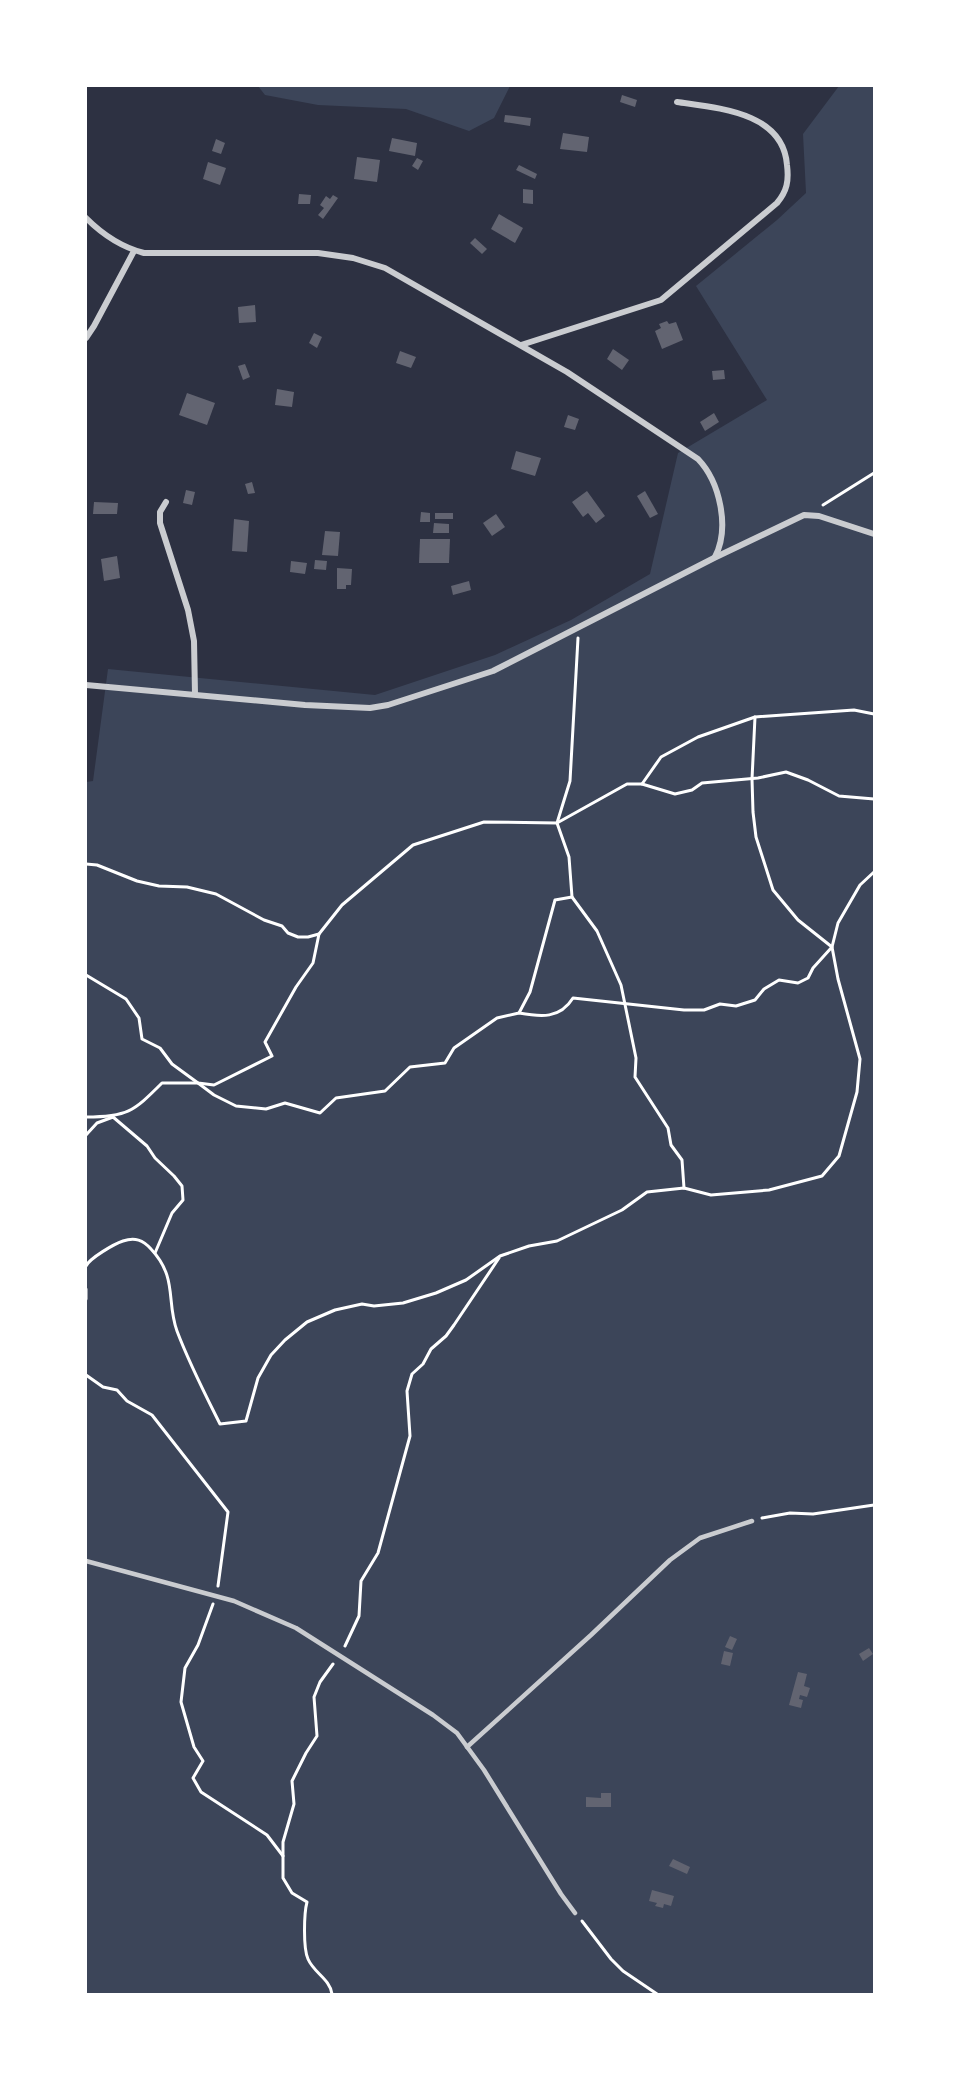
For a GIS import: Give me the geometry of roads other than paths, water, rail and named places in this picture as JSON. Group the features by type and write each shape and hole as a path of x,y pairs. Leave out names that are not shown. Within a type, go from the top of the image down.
{"street":[{"path":"520,345 661,300 783,196 788,186 787,163 781,142 773,130 757,120 736,113 677,102"},
{"path":"86,218 110,239 134,251 154,254 318,252 353,258 385,268 567,372 687,450 706,467 719,502 721,537 714,558"},
{"path":"86,338 134,251"},
{"path":"166,502 160,512 160,523 188,610 194,642 195,694"},
{"path":"86,685 339,707 370,708 388,705 493,671 714,558 809,514 874,534"}],"lane":[{"path":"467,1747 670,1560 700,1538 752,1521"},
{"path":"86,1561 234,1601 296,1628 434,1715 457,1733 467,1747 503,1799 575,1913"}]}
